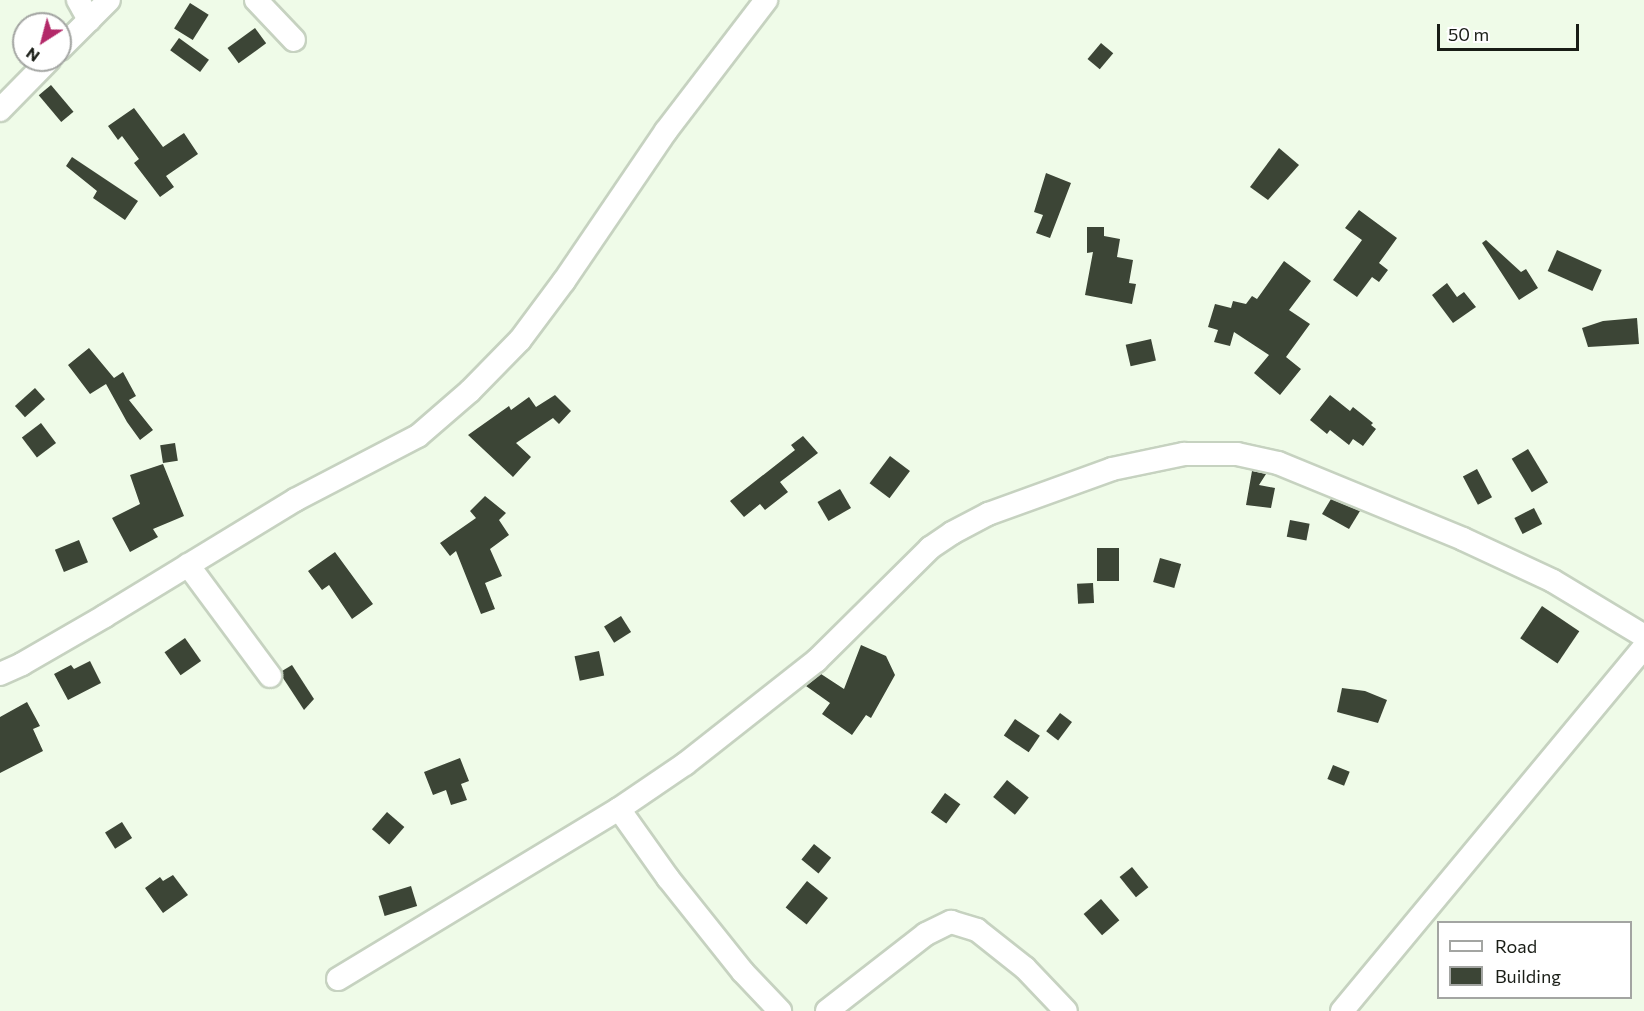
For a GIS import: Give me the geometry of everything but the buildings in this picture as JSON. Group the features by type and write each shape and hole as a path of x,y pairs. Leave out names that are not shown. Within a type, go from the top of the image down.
{"street":[{"path":"78,0 89,20"},
{"path":"72,37 109,0"},
{"path":"256,0 294,40"},
{"path":"0,674 22,664 296,500 418,436 470,391 520,340 564,281 666,131 766,0"},
{"path":"0,110 37,72"},
{"path":"338,979 619,809 685,764 816,661 930,548 952,533 988,514 1112,469 1184,454 1238,453 1278,463 1463,539 1553,581 1644,636"},
{"path":"188,565 270,676"},
{"path":"1341,1011 1644,647"},
{"path":"619,809 668,878 743,972 780,1011"},
{"path":"826,1011 926,934 951,922 977,930 1025,968 1066,1011"}]}
